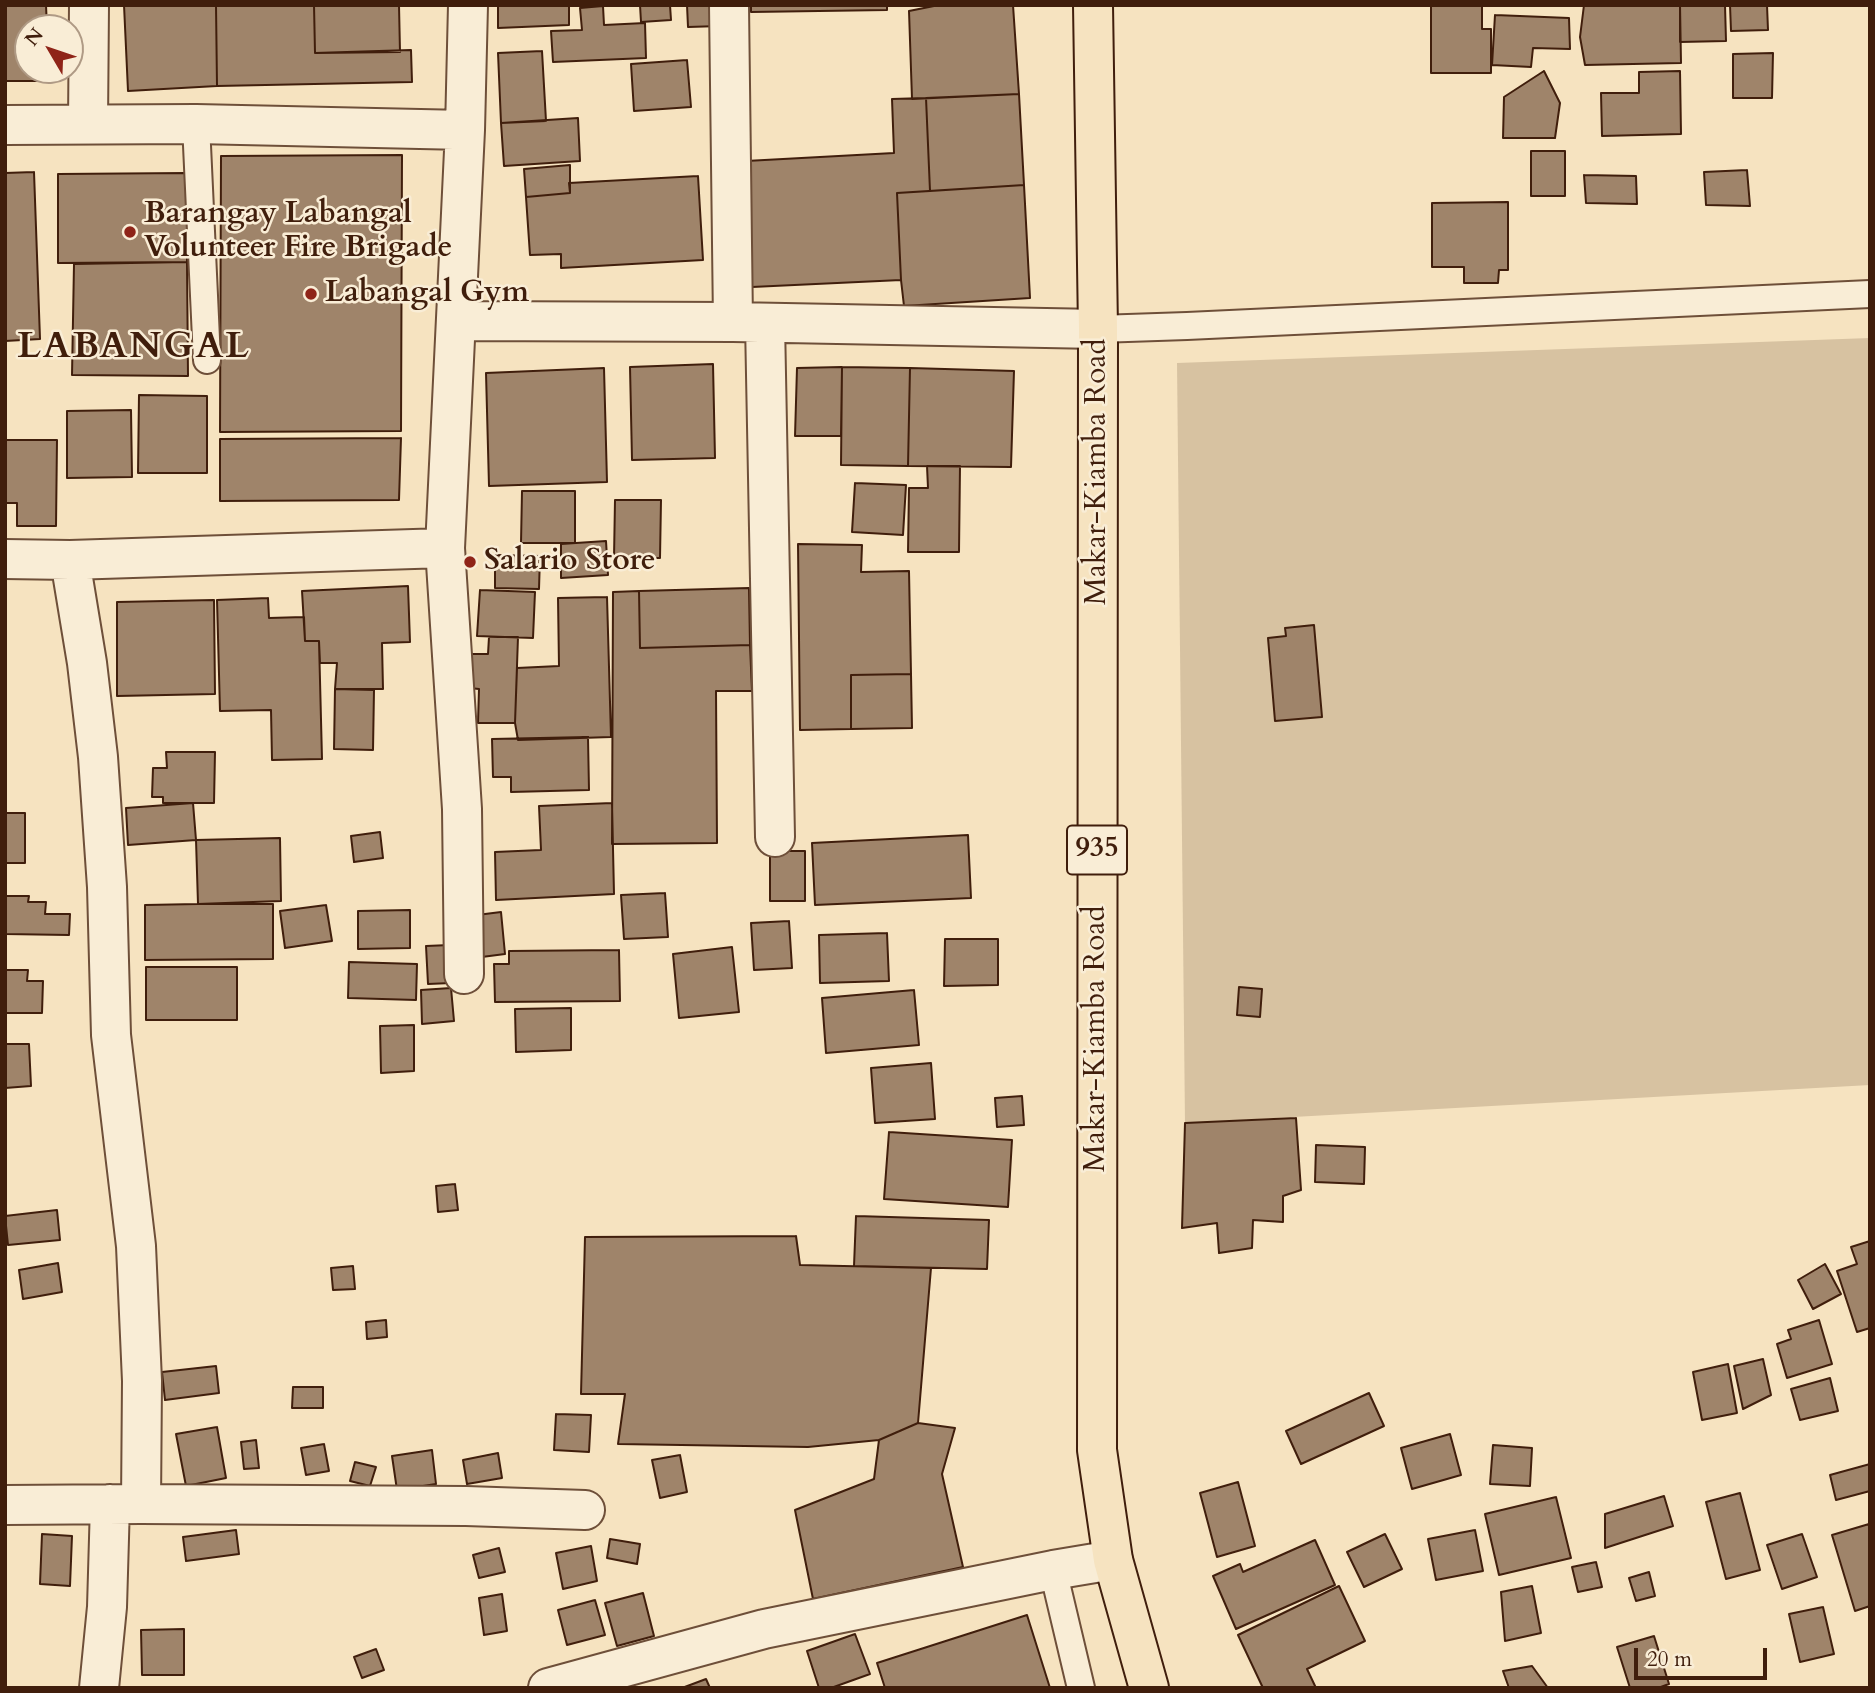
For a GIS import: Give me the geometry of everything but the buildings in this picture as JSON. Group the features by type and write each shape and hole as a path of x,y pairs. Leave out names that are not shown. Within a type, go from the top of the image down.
{"main road":[{"name":"Makar-Kiamba Road","path":"1093,5 1098,329 1097,1450 1113,1560 1149,1688"}],"street":[{"path":"88,124 89,5"},
{"path":"464,975 462,808 445,548 465,130 468,5"},
{"path":"730,5 775,837"},
{"path":"5,125 196,124 465,130"},
{"path":"456,321 749,322 1098,329"},
{"path":"5,559 70,560 445,548"},
{"path":"70,560 87,663 98,757 107,887 111,1035 136,1246 142,1381 126,1504 107,1607 99,1688"},
{"path":"5,1505 467,1506 585,1510"},
{"path":"548,1688 764,1629 1113,1560"}],"lane":[{"path":"196,124 207,360"},
{"path":"1098,329 1870,294"},
{"path":"1053,1570 1081,1688"}],"shaded area":[{"path":"1870,338 1870,1085 1185,1123 1177,363"}],"place":[{"name":"Barangay Labangal Volunteer Fire Brigade","path":"130,232"},
{"name":"Labangal Gym","path":"311,294"},
{"name":"Salario Store","path":"470,562"}],"district":[{"name":"LABANGAL","path":"134,348"}]}
